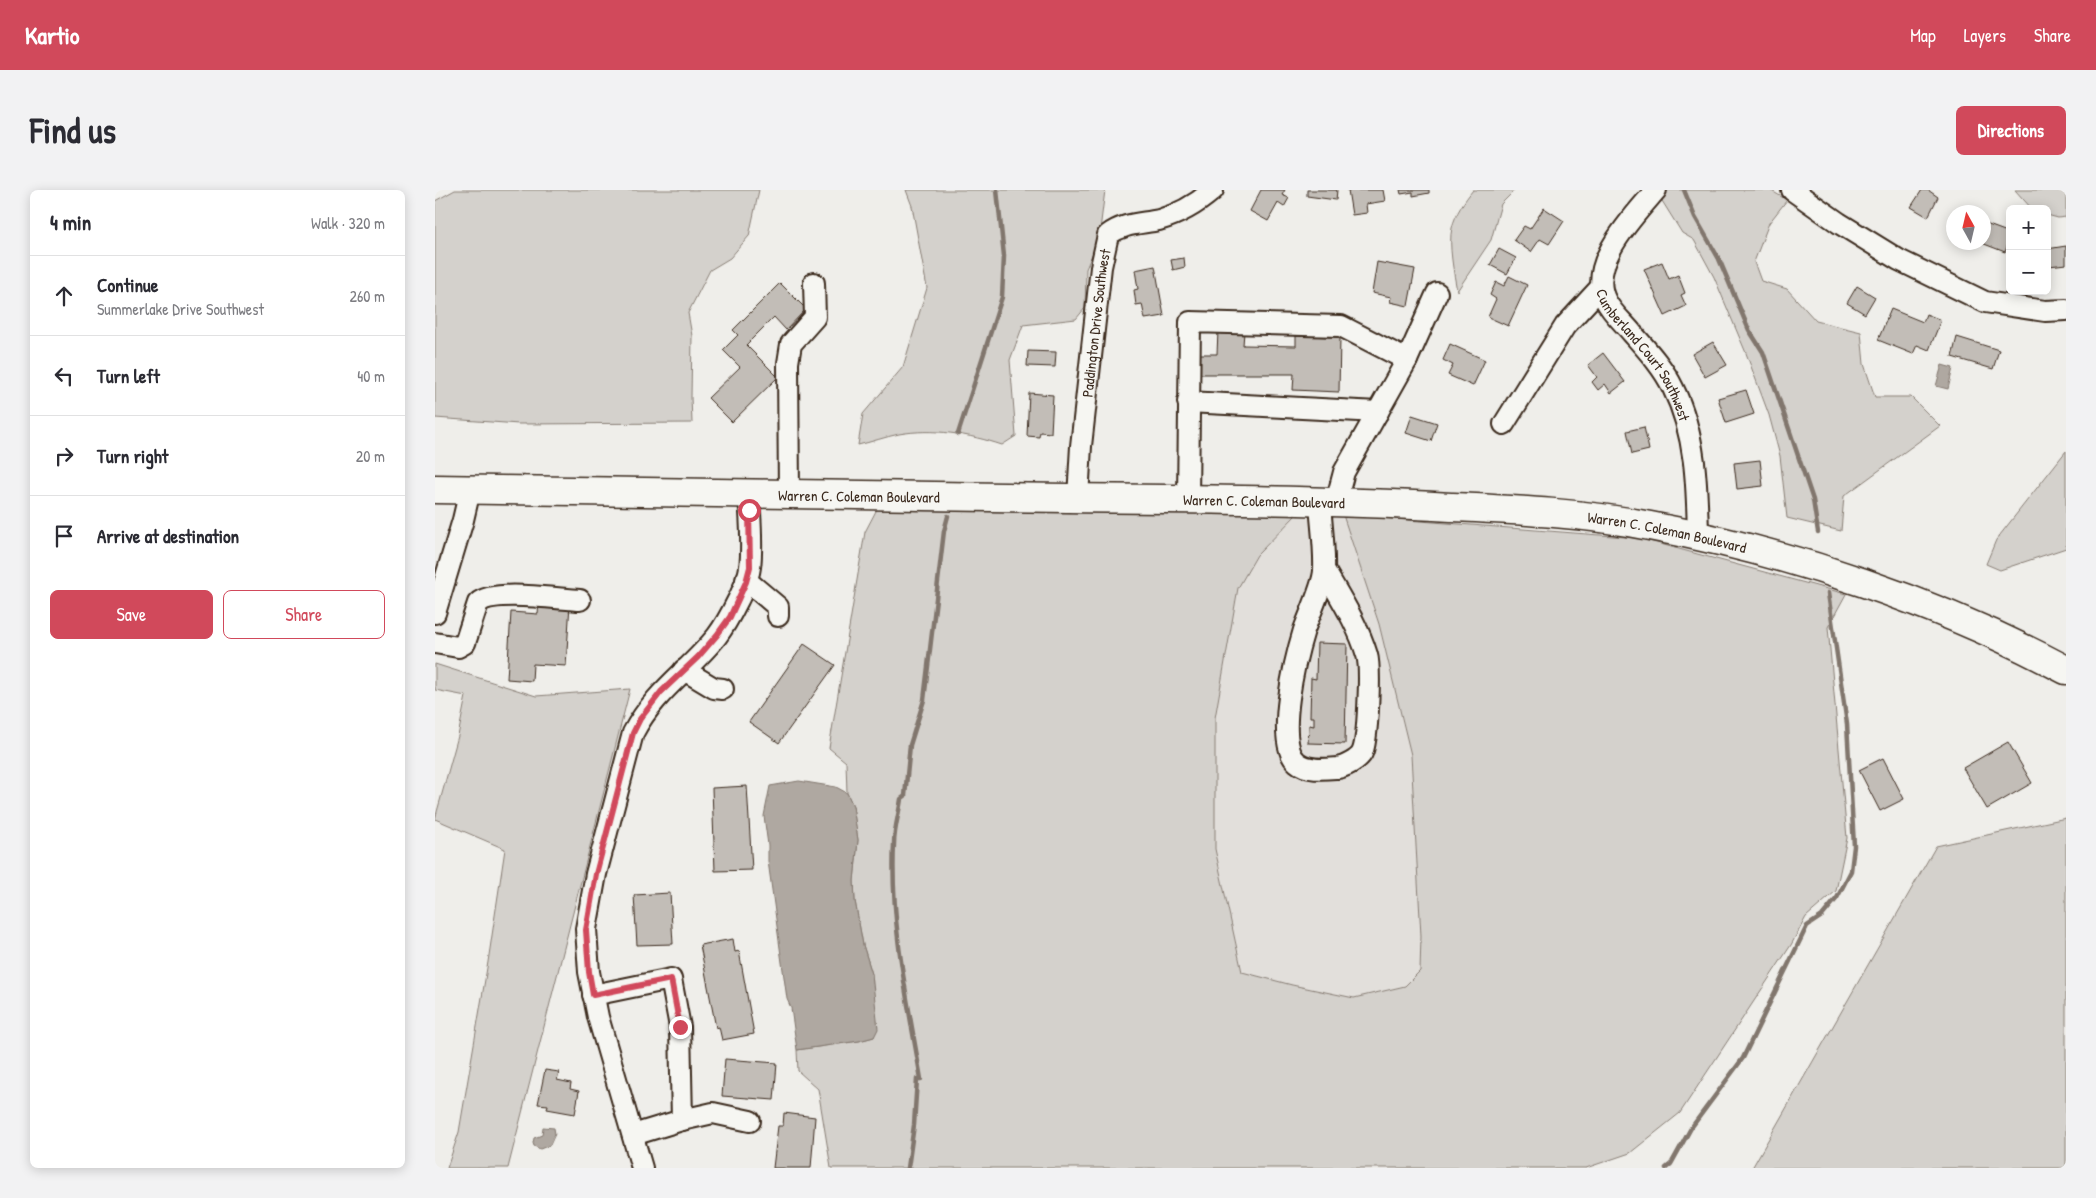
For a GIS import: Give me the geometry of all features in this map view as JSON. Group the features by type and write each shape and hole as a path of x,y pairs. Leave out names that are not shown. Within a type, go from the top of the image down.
{"highway":[{"name":"Warren C. Coleman Boulevard","path":"435,489 1328,502 1479,508 1565,515 1647,525 1698,536 1832,572 1915,601 2064,667"}],"street":[{"name":"Paddington Drive Southwest","path":"1078,498 1081,446 1099,277 1107,235 1127,224 1159,220 1184,211 1198,203 1213,190"},
{"name":"Cumberland Court Southwest","path":"1656,190 1625,226 1607,256 1601,273 1601,287 1606,300 1654,357 1673,388 1685,421 1697,478 1698,536"},
{"path":"1792,190 1839,223 1899,260 1985,302 2045,311 2066,310"},
{"path":"789,495 788,363 791,344 815,316 814,283"},
{"path":"1505,424 1565,326 1601,287"},
{"path":"1325,571 1356,624 1368,658 1368,729 1362,754 1345,767 1327,769 1307,768 1296,762 1288,744 1287,713 1293,672 1303,632 1325,571 1328,502 1407,360 1437,293"},
{"path":"1187,499 1189,323 1191,321 1341,326 1407,360"},
{"path":"1188,402 1378,412"},
{"path":"435,613 470,490"},
{"path":"642,1168 598,1017 589,972 586,930 596,874 633,733 640,719 661,692 717,635 730,617 746,580 750,567 749,494"},
{"path":"746,580 778,606 778,616"},
{"path":"435,643 458,647 465,643 478,603 482,599 501,595 580,600"},
{"path":"684,670 714,688 723,689"},
{"path":"593,995 671,979 680,1027 682,1120"},
{"path":"633,1135 713,1113 750,1121"}],"shaded area":[{"path":"455,190 759,190 749,236 730,258 710,270 688,313 692,336 692,423 519,424 435,418 435,201"},
{"path":"906,190 1105,190 1099,238 1086,269 1085,308 1076,319 1023,325 1010,360 1016,436 1002,445 951,433 912,432 858,445 863,414 903,367 927,288 912,206"},
{"path":"1473,190 1515,190 1501,204 1491,240 1457,291 1452,259 1451,235 1453,223 1458,212"},
{"path":"1665,190 1770,190 1787,200 1769,223 1754,262 1761,281 1787,289 1816,321 1861,332 1864,364 1875,397 1911,397 1940,426 1844,496 1841,531 1787,518 1780,456 1769,415 1746,353 1714,277 1694,240 1682,233 1659,196"},
{"path":"2015,190 2066,190 2066,217 2051,216 2051,205 2028,205"},
{"path":"1942,365 1953,368 1948,389 1936,386"},
{"path":"2066,451 2066,548 2000,570 1986,564 1996,540"},
{"path":"877,509 1298,513 1257,555 1238,588 1215,718 1215,849 1242,972 1354,998 1405,986 1420,971 1421,936 1411,755 1379,624 1343,515 1638,538 1846,594 1828,627 1847,838 1836,891 1806,917 1791,945 1680,1113 1630,1153 1586,1168 831,1168 818,1089 798,1071 797,1050 874,1037 872,974 863,945 855,901 854,881 858,840 853,806 847,793 846,762 829,748 865,532"},
{"path":"1298,513 1343,515 1379,624 1411,755 1421,936 1420,971 1405,986 1354,998 1242,972 1215,849 1215,718 1238,588 1257,555"},
{"path":"435,664 536,696 630,689 508,1168 447,1168 459,1132 505,849 435,819 458,736 466,696 435,690"},
{"path":"799,781 836,787 847,793 853,806 858,840 854,881 855,901 863,945 872,974 878,1029 874,1037 859,1041 797,1050 791,1008 787,999 768,861 764,816 770,786"},
{"path":"2066,818 2066,1168 1752,1168 1936,846"},
{"path":"543,1127 554,1128 555,1134 550,1145 540,1149 534,1146 533,1143 534,1138 542,1135"}],"building":[{"path":"1261,190 1285,190 1282,195 1289,198 1284,207 1278,203 1268,221 1250,211"},
{"path":"1307,190 1337,190 1336,200 1307,196"},
{"path":"1348,190 1383,190 1385,201 1366,204 1367,213 1352,215"},
{"path":"1400,190 1429,190 1429,193 1413,196 1413,192 1401,194"},
{"path":"1922,190 1928,190 1938,197 1928,217 1911,207"},
{"path":"1544,208 1564,221 1549,244 1540,239 1531,252 1514,240 1524,226 1530,229"},
{"path":"1991,226 2006,232 2005,252 1991,247"},
{"path":"2066,246 2066,264 2051,266 2051,248"},
{"path":"1499,249 1516,258 1507,274 1490,265"},
{"path":"1184,258 1185,267 1173,270 1171,260"},
{"path":"1377,262 1415,269 1408,306 1390,302 1391,297 1372,293"},
{"path":"1662,262 1669,279 1678,275 1685,293 1681,295 1686,306 1665,316 1644,269"},
{"path":"1155,266 1164,316 1145,319 1142,304 1136,305 1134,290 1138,289 1135,270"},
{"path":"1509,276 1527,285 1508,326 1488,317 1496,299 1490,295 1496,282 1504,286"},
{"path":"780,283 806,309 786,330 774,317 746,345 778,377 732,422 708,398 740,367 723,350 738,335 733,330"},
{"path":"1857,286 1875,297 1865,314 1847,303"},
{"path":"1891,309 1923,322 1926,314 1941,320 1929,350 1917,345 1913,354 1878,340"},
{"path":"1218,331 1244,332 1243,345 1296,346 1296,336 1340,337 1339,392 1293,390 1294,374 1196,374 1196,354 1217,354"},
{"path":"1957,337 1999,350 1993,369 1952,357"},
{"path":"1713,342 1727,365 1705,377 1692,354"},
{"path":"1450,344 1485,360 1473,386 1448,375 1453,365 1443,360"},
{"path":"1028,351 1056,352 1055,367 1027,366"},
{"path":"1603,353 1625,382 1611,393 1605,384 1598,390 1592,382 1597,377 1588,365"},
{"path":"1746,390 1754,414 1726,423 1718,398"},
{"path":"1029,393 1053,395 1051,433 1040,432 1039,437 1027,436"},
{"path":"1412,415 1437,423 1431,441 1406,433"},
{"path":"1644,427 1649,450 1632,454 1627,431"},
{"path":"1760,460 1763,486 1737,489 1734,463"},
{"path":"539,602 570,604 566,666 533,664 532,681 507,679 511,612 538,614"},
{"path":"1317,643 1347,644 1345,744 1308,743 1309,725 1314,726 1314,717 1310,717 1311,678 1316,679"},
{"path":"804,644 835,665 779,743 749,722"},
{"path":"2008,742 2032,783 1987,809 1963,768"},
{"path":"1883,758 1904,799 1880,811 1859,770"},
{"path":"747,786 752,870 715,871 712,788"},
{"path":"670,893 673,944 637,945 634,895"},
{"path":"733,939 735,952 739,951 754,1034 722,1040 719,1027 716,1028 700,945"},
{"path":"725,1059 777,1063 774,1100 722,1096"},
{"path":"545,1070 559,1072 557,1080 571,1083 570,1089 579,1091 575,1114 547,1109 548,1105 538,1104"},
{"path":"784,1113 815,1117 811,1168 773,1168 778,1126 783,1126"}],"waterway":[{"path":"958,434 1002,297 1004,256 997,190"},
{"path":"1684,190 1695,217 1719,259 1749,330 1763,352 1813,500 1818,532"},
{"path":"908,1168 914,1125 917,1079 921,1079 897,933 893,874 894,838 901,799 905,796 910,745 924,700 944,531 948,516"},
{"path":"1666,1168 1671,1164 1691,1128 1743,1058 1807,926 1822,916 1837,898 1851,871 1854,846 1847,724 1828,593"}],"route":[{"path":"680,1027 671,979 593,995 589,972 586,930 596,874 633,733 640,719 661,692 698,657 730,617 746,582 750,567 749,510"}]}
